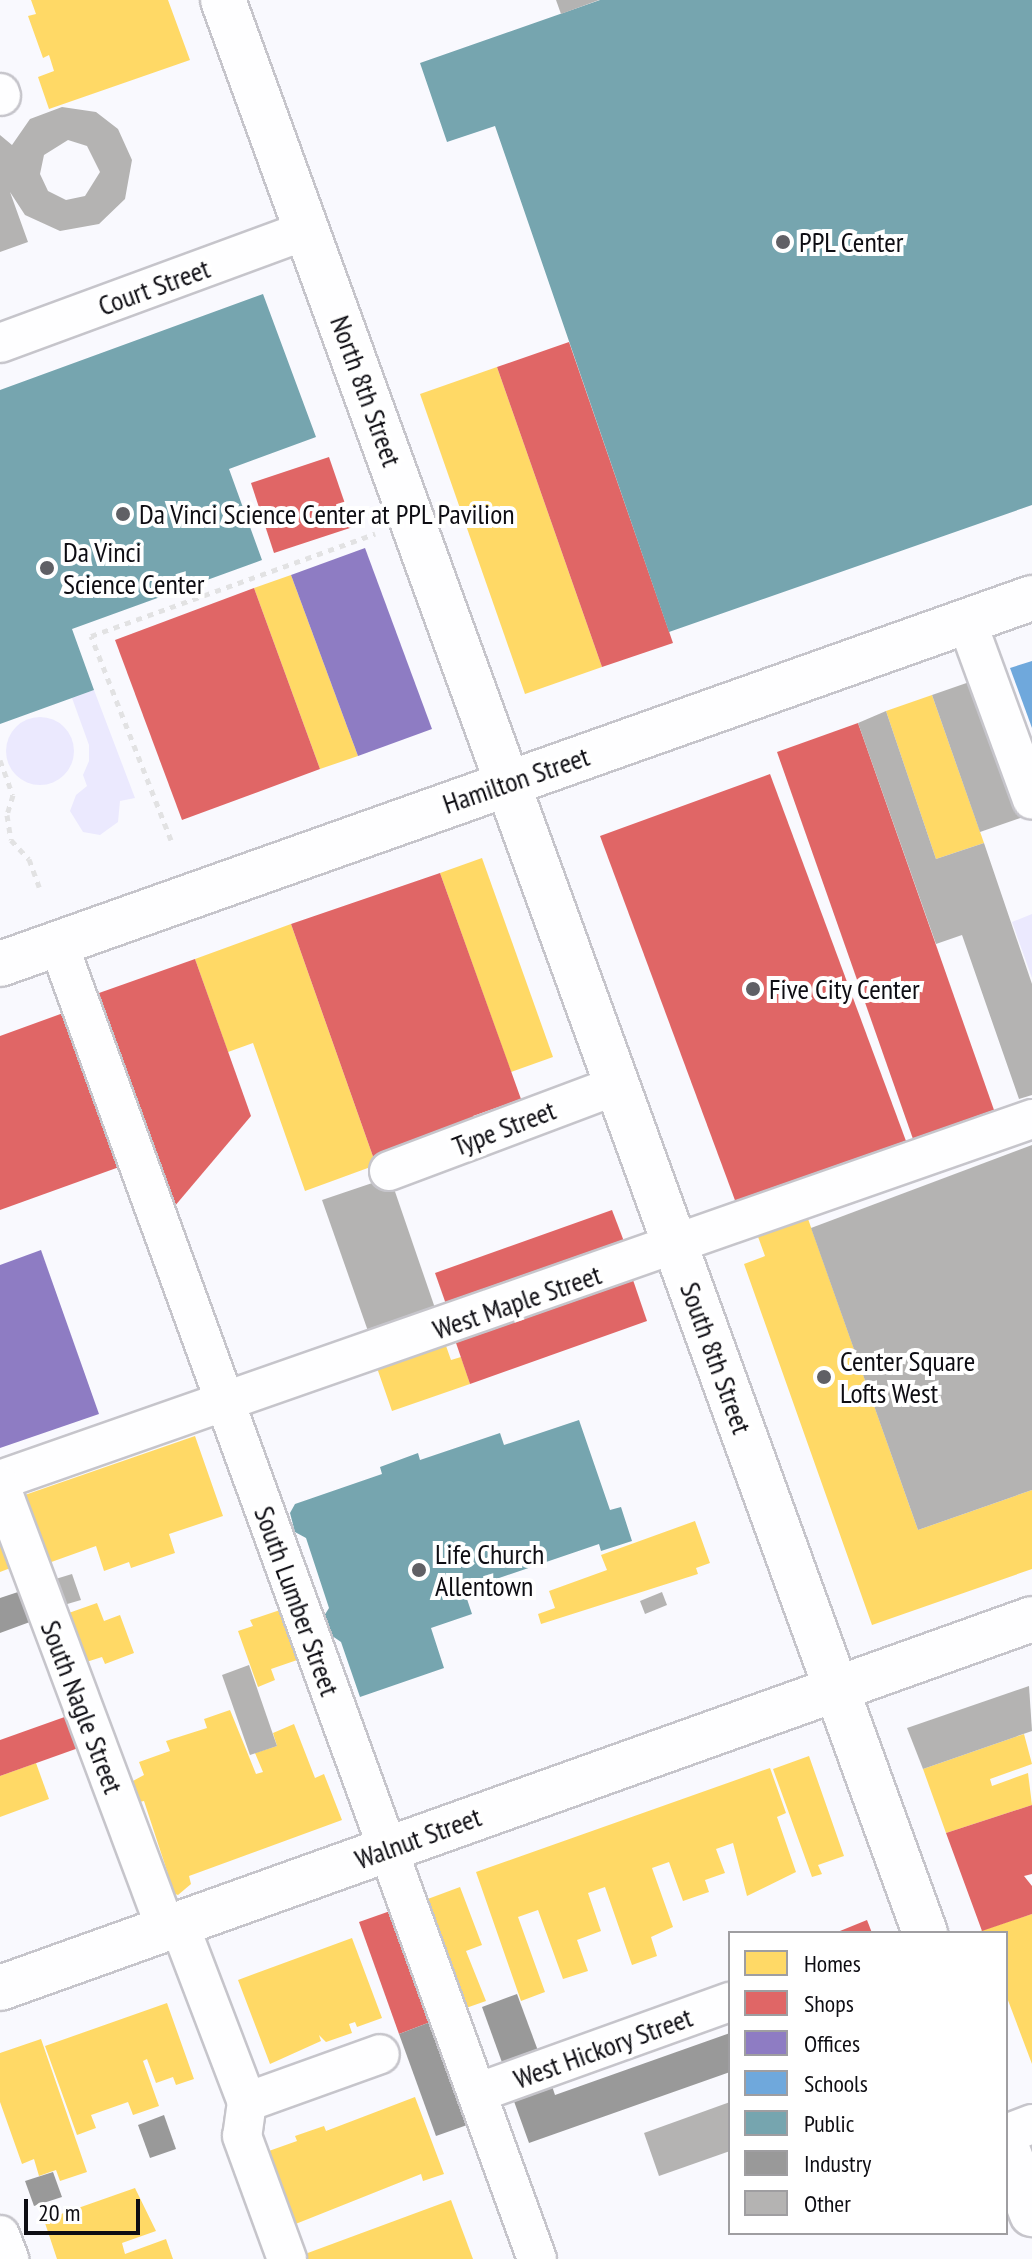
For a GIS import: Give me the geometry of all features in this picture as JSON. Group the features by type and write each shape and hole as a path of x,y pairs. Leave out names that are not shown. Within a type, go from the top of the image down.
{"main road":[{"name":"North 8th Street","path":"223,0 509,783"},
{"name":"Hamilton Street","path":"0,964 1032,598"},
{"name":"South 8th Street","path":"509,783 923,1931"},
{"name":"Walnut Street","path":"0,1988 1032,1619"},
{"path":"1008,2151 1032,2214"}],"street":[{"name":"Court Street","path":"0,343 307,230"},
{"path":"967,622 1032,800"},
{"name":"South Lumber Street","path":"58,943 537,2259"},
{"name":"Type Street","path":"389,1171 618,1085"},
{"name":"West Maple Street","path":"0,1482 676,1247 1032,1119"},
{"name":"South Nagle Street","path":"0,1482 172,1926 247,2102"},
{"name":"West Hickory Street","path":"477,2093 728,2003"},
{"path":"287,2259 242,2136 247,2102 380,2054"},
{"path":"1008,2133 1032,2124"},
{"path":"0,2235 9,2259"}],"path":[{"path":"171,840 91,636 413,520"},
{"path":"0,760 13,795 7,815 11,840 29,859 39,887"}],"shaded area":[{"path":"94,690 135,798 120,801 118,822 100,835 83,832 70,811 76,795 87,786 83,775 89,761 89,745 72,698"},
{"path":"40,717 64,727 74,751 64,775 40,785 16,775 6,751 16,727"},
{"path":"1032,914 1032,978 1012,922"}],"building: Homes":[{"path":"31,0 168,0 190,60 49,109 38,77 54,71 49,55 43,58 28,16 36,14"},
{"path":"497,367 602,667 525,694 420,394"},
{"path":"291,575 358,756 320,769 254,588"},
{"path":"932,695 984,843 936,859 886,711"},
{"path":"482,858 553,1057 511,1072 440,873"},
{"path":"291,924 376,1165 305,1191 253,1043 228,1052 195,959"},
{"name":"Center Square Lofts West","path":"807,1216 918,1530 1032,1490 1032,1569 872,1625 744,1264 765,1256 757,1234"},
{"path":"445,1343 451,1360 461,1357 470,1384 392,1411 377,1368"},
{"path":"195,1436 223,1516 169,1534 175,1553 131,1568 129,1562 104,1571 96,1546 43,1565 19,1497"},
{"path":"695,1521 710,1563 696,1568 698,1574 541,1624 538,1614 555,1608 549,1591 607,1570 601,1555"},
{"path":"0,1530 13,1567 0,1572"},
{"path":"97,1603 104,1621 120,1615 134,1653 105,1664 102,1657 80,1664 63,1615"},
{"path":"286,1608 303,1658 271,1669 275,1680 258,1687 238,1631 253,1626 250,1620"},
{"path":"230,1710 256,1774 263,1772 255,1753 277,1746 273,1733 294,1724 315,1778 324,1774 342,1820 189,1876 191,1884 178,1895 167,1891 168,1874 144,1801 139,1802 131,1782 144,1775 139,1762 170,1751 166,1741 207,1728 204,1719"},
{"path":"1024,1734 1032,1764 990,1779 992,1786 1028,1773 1032,1805 946,1833 923,1769"},
{"path":"809,1756 844,1856 818,1865 822,1874 812,1877 773,1769"},
{"path":"36,1763 49,1799 0,1817 0,1776"},
{"path":"770,1768 786,1813 777,1817 796,1872 747,1896 733,1843 716,1849 725,1873 705,1880 709,1892 683,1901 669,1862 652,1868 673,1927 651,1937 657,1956 632,1965 605,1887 588,1893 601,1931 577,1940 588,1971 563,1979 538,1910 518,1917 545,1992 521,2001 476,1872"},
{"path":"460,1887 482,1945 466,1951 486,2001 466,2008 425,1900"},
{"path":"1032,1914 1032,2064 1008,2000 1008,1931 980,1931"},
{"path":"352,1938 382,2018 357,2027 355,2022 349,2024 352,2033 326,2042 319,2035 321,2041 270,2064 238,1980"},
{"path":"167,2003 194,2079 176,2085 173,2077 156,2083 147,2059 143,2061 159,2106 133,2115 128,2102 91,2115 96,2128 77,2135 45,2046"},
{"path":"41,2039 87,2172 60,2181 56,2170 39,2176 34,2159 22,2164 0,2102 0,2053"},
{"path":"415,2097 444,2174 423,2181 421,2174 293,2225 266,2152 297,2141 295,2136 324,2126 326,2131"},
{"path":"135,2188 156,2231 122,2243 125,2254 166,2239 173,2259 57,2259 44,2220"},
{"path":"451,2200 473,2259 307,2259 305,2254"}],"building: Shops":[{"path":"569,342 673,643 602,667 497,367"},
{"path":"329,457 353,527 274,553 251,483"},
{"path":"254,588 320,769 182,820 115,640"},
{"path":"858,723 994,1110 913,1139 777,752"},
{"name":"Five City Center","path":"770,774 906,1141 736,1203 600,836"},
{"path":"440,873 521,1099 473,1116 477,1127 376,1165 291,924"},
{"path":"195,959 251,1116 174,1207 99,993"},
{"path":"66,1012 122,1166 0,1210 0,1036"},
{"path":"612,1210 625,1244 447,1307 435,1273"},
{"path":"632,1277 647,1321 470,1384 455,1340"},
{"path":"73,1714 84,1746 0,1776 0,1740"},
{"path":"1032,1805 1032,1874 1024,1876 1032,1886 1032,1914 982,1931 946,1833"},
{"path":"393,1910 433,2021 399,2034 359,1922"},
{"path":"867,1920 871,1931 840,1931"}],"building: Offices":[{"path":"365,548 432,729 358,756 291,575"},
{"path":"41,1250 99,1414 0,1448 0,1265"}],"building: Schools":[{"path":"1032,661 1032,728 1010,668"}],"building: Public":[{"name":"PPL Center","path":"600,0 1032,0 1032,505 669,632 495,126 447,142 420,63"},
{"name":"Da Vinci Science Center at PPL Pavilion","path":"263,294 316,437 229,469 262,560 72,629 94,690 0,724 0,390"},
{"name":"Life Church Allentown","path":"579,1420 610,1510 621,1507 632,1541 601,1551 599,1544 464,1590 472,1614 431,1628 444,1668 360,1697 341,1642 328,1633 324,1616 329,1608 306,1538 295,1532 290,1513 295,1504 382,1474 380,1467 418,1453 420,1460 500,1433 504,1445"}],"building: Industry":[{"path":"27,1589 38,1619 0,1633 0,1598"},
{"path":"517,1994 544,2067 508,2079 482,2007"},
{"path":"433,2021 470,2124 436,2136 399,2034"},
{"path":"728,2034 728,2073 529,2143 511,2093 550,2080 555,2095"},
{"path":"164,2115 176,2149 150,2158 138,2125"},
{"path":"53,2172 62,2197 34,2206 25,2181"}],"building: Other":[{"path":"556,0 599,0 561,14"},
{"path":"62,107 96,112 118,129 132,160 125,199 99,224 60,231 25,215 10,192 28,242 0,252 0,135 12,145 30,119","holes":["68,140 87,146 100,172 85,196 66,200 48,191 40,174 44,155"]},
{"path":"978,679 1026,816 980,832 932,695"},
{"path":"886,711 936,859 984,843 1032,984 1032,1095 1019,1099 962,935 936,944 858,723"},
{"path":"1032,1145 1032,1490 918,1530 811,1228"},
{"path":"390,1177 436,1311 369,1334 322,1200"},
{"path":"72,1574 81,1600 57,1607 49,1581"},
{"path":"662,1592 667,1605 645,1614 640,1601"},
{"path":"249,1665 277,1746 250,1755 222,1675"},
{"path":"1029,1686 1032,1731 923,1769 907,1728"},
{"path":"728,2103 728,2152 659,2176 644,2133"}],"place":[{"name":"PPL Center","path":"783,242"},
{"name":"Da Vinci Science Center at PPL Pavilion","path":"123,514"},
{"name":"Da Vinci Science Center","path":"47,568"},
{"name":"Five City Center","path":"753,989"},
{"name":"Center Square Lofts West","path":"824,1377"},
{"name":"Life Church Allentown","path":"419,1570"}]}
